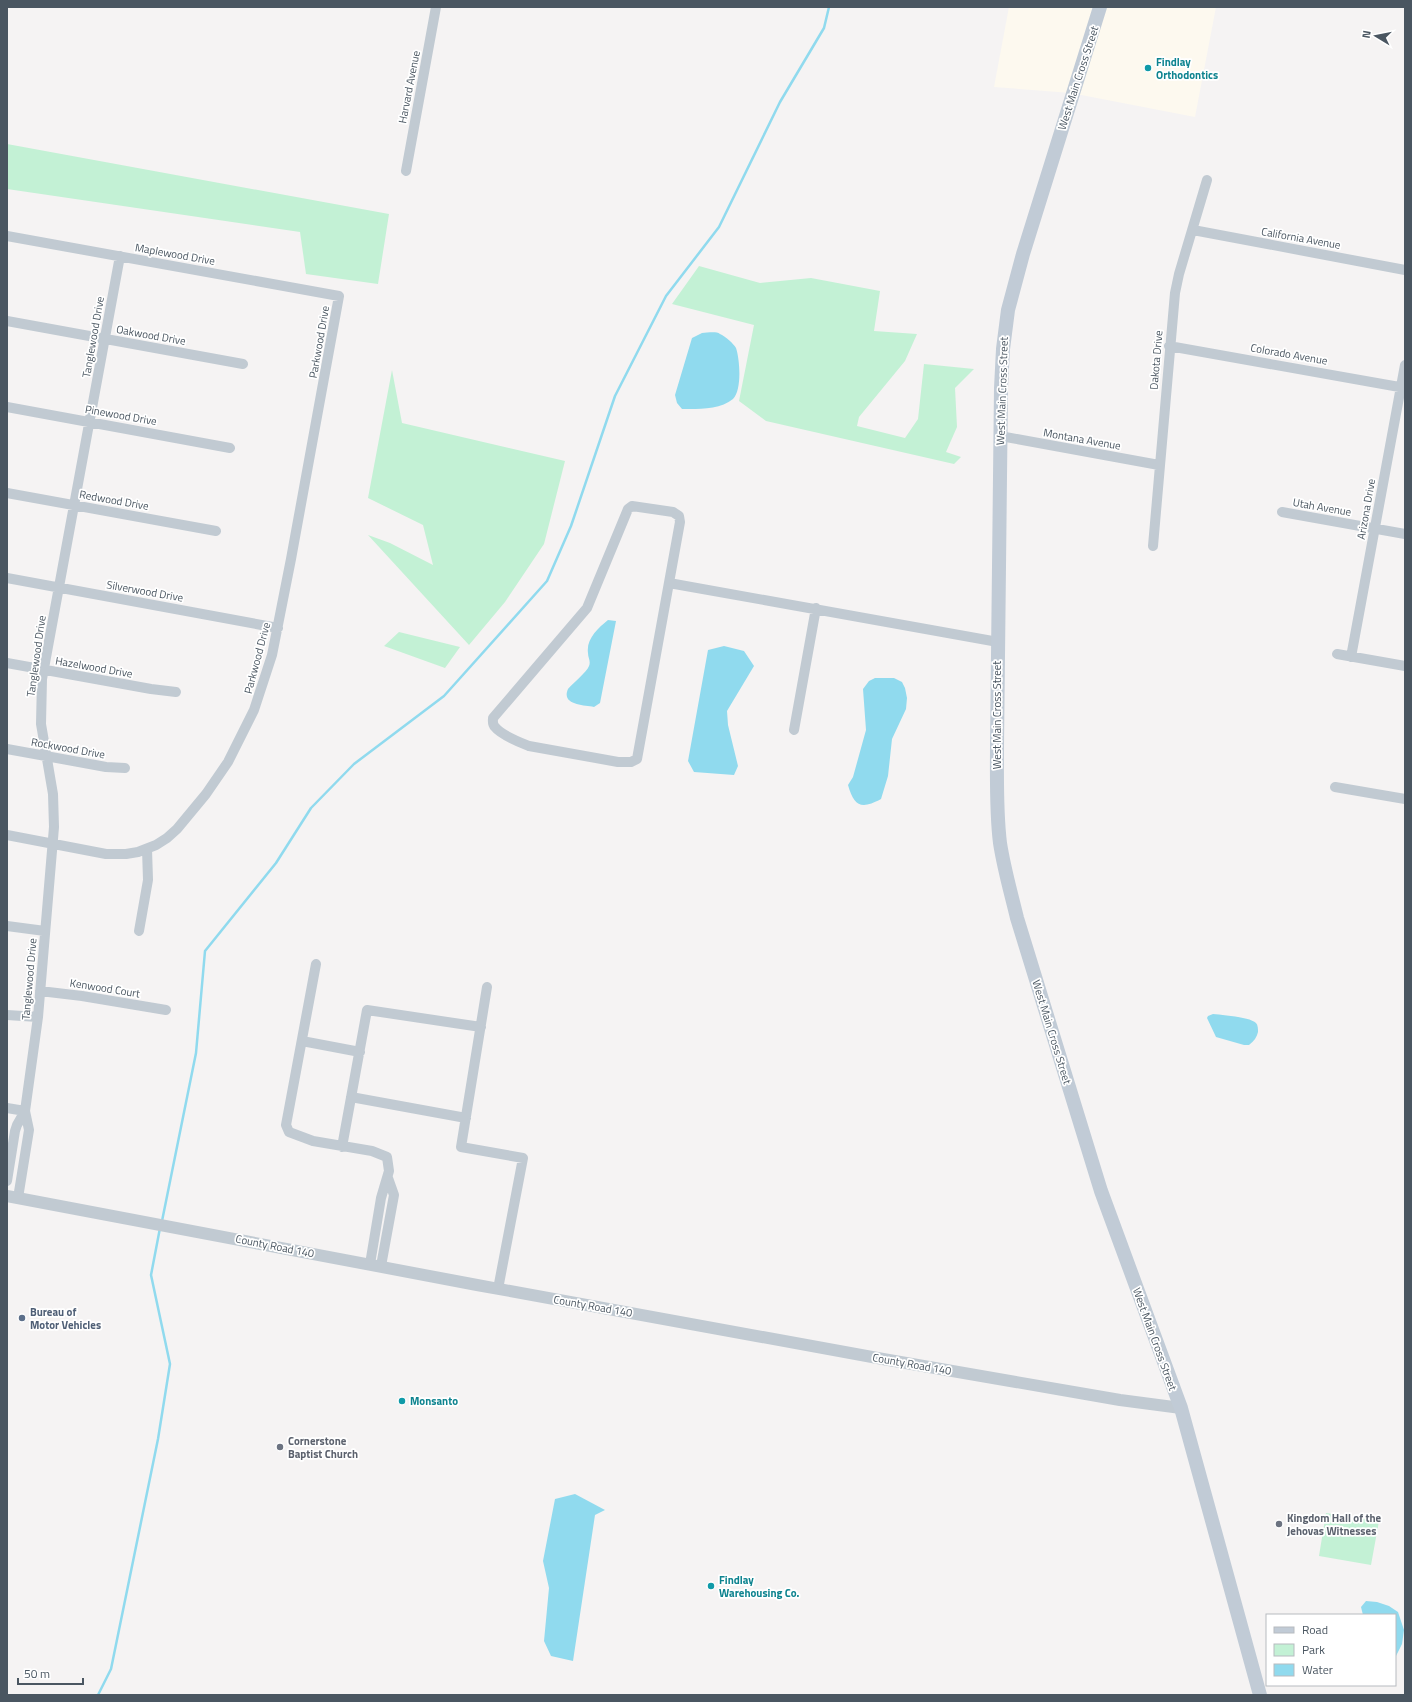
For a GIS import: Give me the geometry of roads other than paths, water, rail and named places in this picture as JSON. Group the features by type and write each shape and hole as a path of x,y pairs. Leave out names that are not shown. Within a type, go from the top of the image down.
{"main road":[{"name":"West Main Cross Street","path":"1100,7 1025,246 1011,298 1003,349 1000,436 997,745 1000,842 1009,887 1101,1191 1181,1408 1260,1695"}],"street":[{"name":"Harvard Avenue","path":"406,171 436,7"},
{"name":"Dakota Drive","path":"1153,546 1169,346 1175,293 1179,274 1207,180"},
{"name":"California Avenue","path":"1193,230 1405,270"},
{"name":"Maplewood Drive","path":"7,236 339,296"},
{"name":"Tanglewood Drive","path":"12,1197 29,1130 25,1111 38,1017 53,844 53,794 46,757 41,711 44,670 120,256"},
{"name":"Parkwood Drive","path":"7,835 119,855 138,852 168,838 177,829 206,794 228,762 246,728 260,696 271,661 339,296"},
{"name":"Oakwood Drive","path":"7,321 243,364"},
{"name":"Colorado Avenue","path":"1169,346 1403,387"},
{"name":"Arizona Drive","path":"1351,657 1403,387 1405,365"},
{"name":"Pinewood Drive","path":"7,407 230,448"},
{"name":"Montana Avenue","path":"1000,436 1159,465"},
{"name":"Redwood Drive","path":"7,493 216,531"},
{"path":"632,506 673,512 679,516 680,522 669,583 637,759 631,762 618,762 529,746 515,740 494,727 492,722 493,718 503,705 586,608 628,509 632,506"},
{"name":"Utah Avenue","path":"1282,512 1405,534"},
{"name":"Silverwood Drive","path":"7,578 278,628"},
{"path":"669,583 816,608 998,642"},
{"path":"794,730 816,608"},
{"path":"1337,654 1405,666"},
{"name":"Hazelwood Drive","path":"7,663 150,690 176,692"},
{"name":"Rockwood Drive","path":"7,749 106,767 125,768"},
{"path":"1334,787 1405,799"},
{"path":"139,931 148,880 147,849"},
{"path":"7,926 45,931"},
{"path":"316,964 286,1126 289,1132 313,1141 342,1147 372,1150 386,1156 389,1171 388,1178 394,1195 375,1265"},
{"path":"487,987 461,1147 523,1158 498,1288"},
{"name":"Kenwood Court","path":"40,991 82,996 166,1010"},
{"path":"342,1147 367,1010 481,1027"},
{"path":"7,1015 38,1017"},
{"path":"302,1042 360,1052"},
{"path":"351,1097 466,1118"},
{"path":"7,1108 25,1111"},
{"name":"Tanglewood Drive","path":"7,1180 15,1131 25,1111"},
{"name":"County Road 140","path":"12,1197 498,1288 1120,1400 1181,1408"}],"water":[{"path":"702,333 718,333 727,338 735,346 739,367 738,389 736,395 728,403 709,408 682,409 677,403 675,395 692,338"},
{"path":"608,620 616,621 600,703 594,707 579,705 570,701 567,694 568,689 588,668 590,663 588,653 589,643 597,630"},
{"path":"724,646 744,651 754,666 727,711 728,725 738,766 734,775 694,772 688,761 708,650"},
{"path":"875,678 894,678 902,682 907,698 906,709 892,739 888,776 881,799 863,805 856,802 853,798 848,785 853,777 866,730 863,689 869,681"},
{"path":"1213,1014 1253,1021 1258,1027 1256,1037 1249,1045 1244,1045 1216,1037 1207,1018"},
{"path":"575,1494 605,1510 595,1515 573,1661 551,1656 544,1641 549,1588 543,1561 555,1499"},
{"path":"1366,1601 1377,1602 1389,1606 1398,1612 1404,1630 1402,1644 1396,1656 1396,1614 1363,1614 1361,1607"}],"waterway":[{"path":"162,1221 196,1053 205,951 276,863 311,808 354,764 444,696 547,581 571,526 615,396 666,296 719,227 780,102 824,28 829,7"},
{"path":"98,1695 111,1669 158,1439 170,1364 151,1275 160,1228"}],"place":[{"name":"Findlay Orthodontics","path":"1148,68"},
{"name":"Bureau of Motor Vehicles","path":"22,1318"},
{"name":"Monsanto","path":"402,1401"},
{"name":"Cornerstone Baptist Church","path":"280,1447"},
{"name":"Kingdom Hall of the Jehovas Witnesses","path":"1279,1524"},
{"name":"Findlay Warehousing Co.","path":"711,1586"}]}
